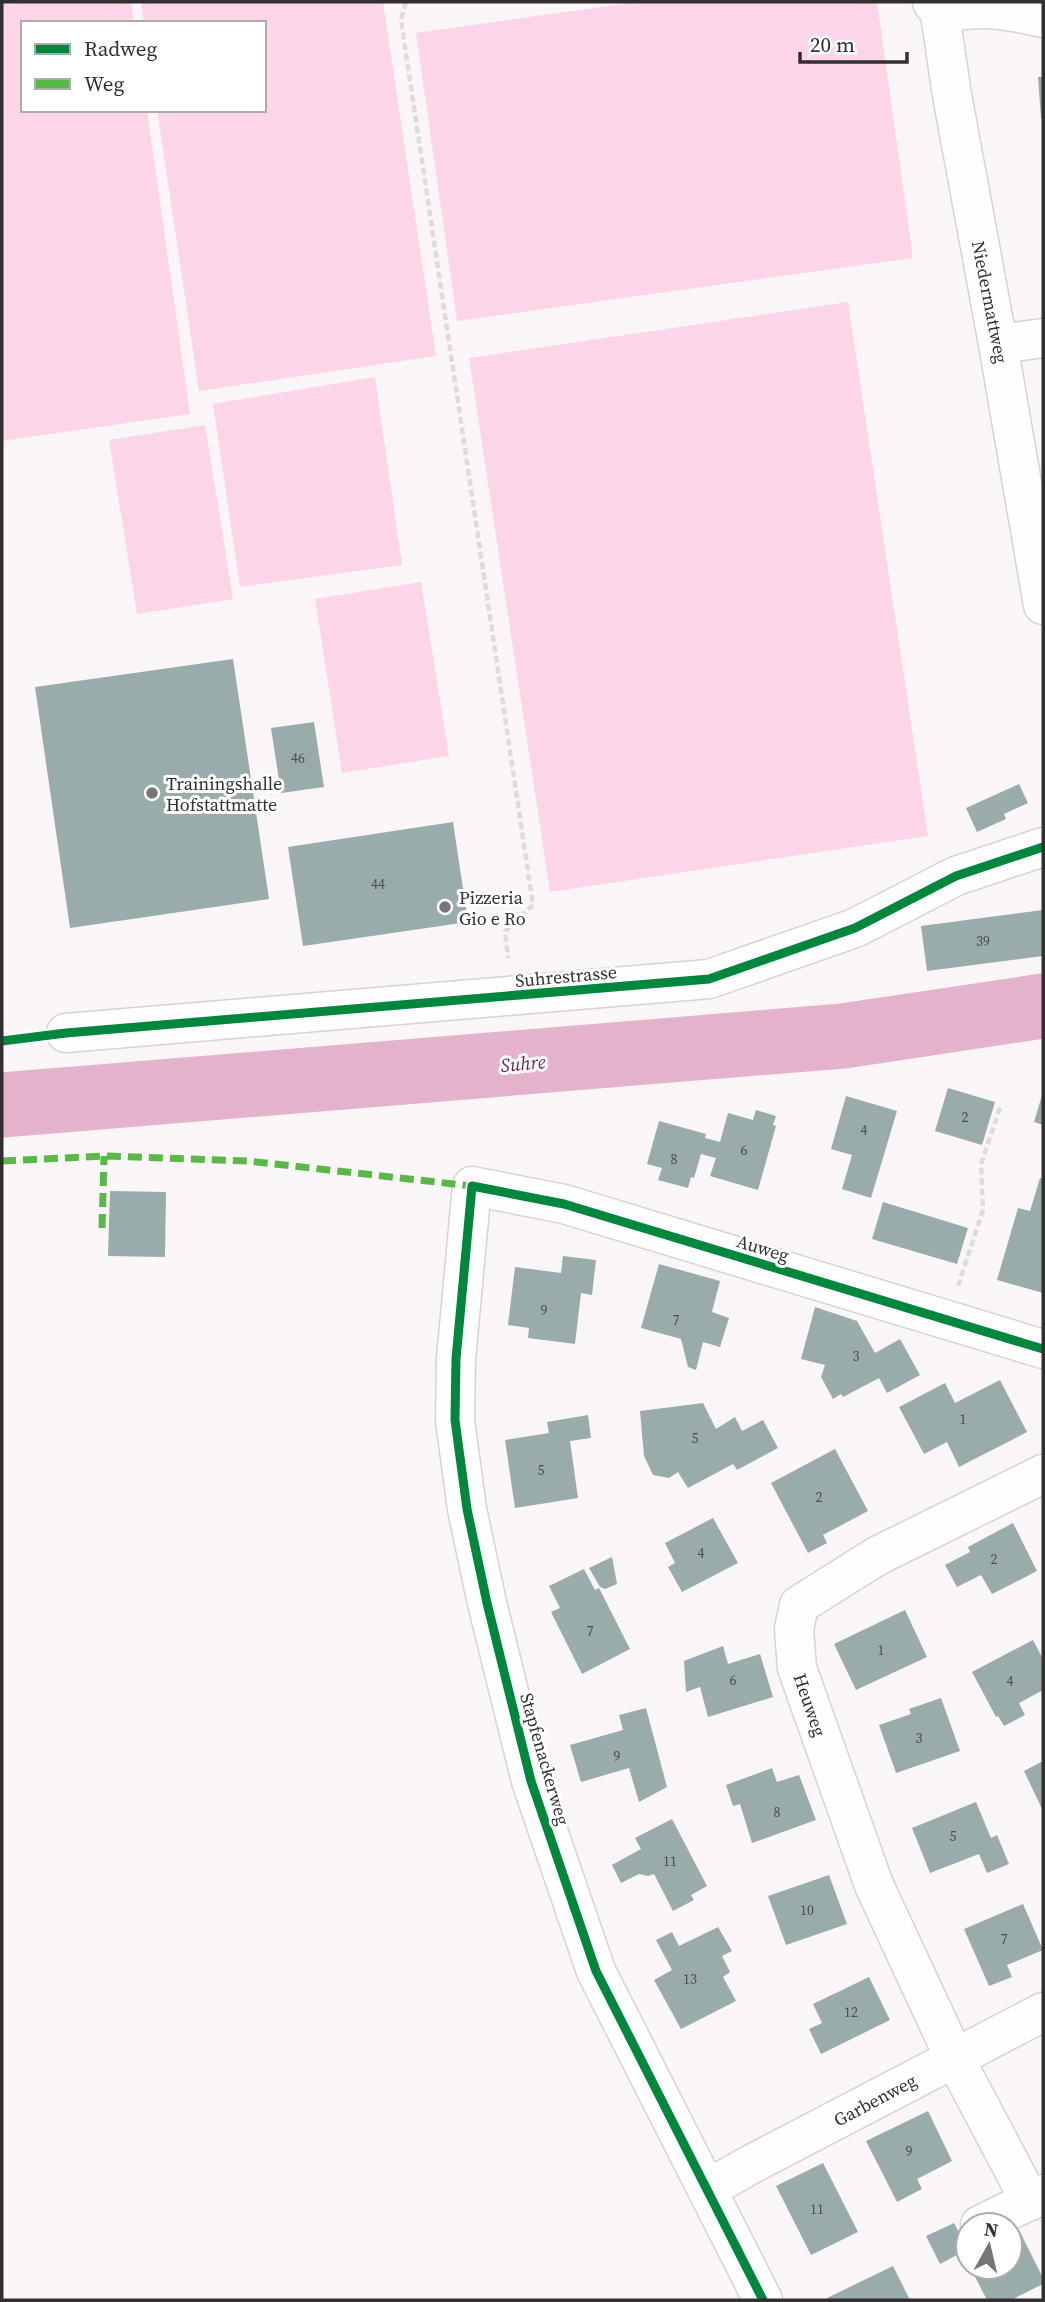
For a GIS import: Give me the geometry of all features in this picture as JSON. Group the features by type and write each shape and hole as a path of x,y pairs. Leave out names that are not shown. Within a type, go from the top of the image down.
{"street":[{"path":"936,8 1002,8 1043,18"},
{"name":"Niedermattweg","path":"936,8 1043,605"},
{"path":"998,344 1043,338"},
{"name":"Suhrestrasse","path":"66,1033 709,979 855,928 956,876 1043,847"},
{"name":"Auweg","path":"472,1186 564,1204 1043,1349"},
{"name":"Stapfenackerweg","path":"472,1186 456,1359 455,1420 467,1509 487,1604 531,1781 596,1971 763,2300"},
{"name":"Heuweg","path":"1036,2198 954,2057 874,1885 797,1668 794,1629 799,1605 877,1556 1043,1474"},
{"name":"Garbenweg","path":"708,2189 1043,2012"},
{"path":"1009,2211 1036,2198"}],"path":[{"path":"406,2 401,20 533,905 505,931 513,997"},
{"path":"947,1320 983,1210 981,1164 1001,1105"}],"shaded area":[{"path":"2,2 131,2 134,21 21,21 21,112 147,112 190,414 2,441"},
{"path":"141,2 383,2 436,356 199,391 157,112 266,112 266,21 144,21"},
{"path":"636,2 877,2 913,258 457,321 416,33"},
{"path":"848,302 928,836 550,892 469,358"},
{"path":"375,377 402,565 240,587 213,404"},
{"path":"205,425 233,599 137,614 109,440"},
{"path":"421,582 449,756 342,773 315,599"}],"building":[{"path":"1038,77 1043,77 1043,118 1041,118"},
{"name":"Trainingshalle Hofstattmatte","path":"233,659 269,899 70,928 35,687"},
{"path":"314,722 324,787 281,793 271,728"},
{"path":"1019,784 1028,803 1004,814 1006,819 977,832 966,808"},
{"path":"453,822 468,922 303,946 288,847"},
{"path":"1043,910 1043,956 927,971 921,926"},
{"path":"948,1088 995,1102 982,1145 935,1131"},
{"path":"1043,1092 1043,1125 1034,1122"},
{"path":"846,1096 897,1111 871,1198 842,1189 852,1155 831,1149"},
{"path":"756,1110 776,1116 773,1125 776,1126 758,1190 710,1176 716,1158 701,1154 688,1188 658,1180 662,1168 647,1164 659,1121 706,1134 705,1138 720,1142 728,1113 753,1120"},
{"path":"1040,1178 1043,1179 1043,1293 997,1280 1018,1208 1030,1211"},
{"path":"110,1191 166,1192 165,1257 108,1256"},
{"path":"883,1202 968,1228 957,1264 872,1239"},
{"path":"563,1256 596,1260 592,1295 581,1293 575,1344 528,1338 529,1328 508,1325 515,1267 561,1273"},
{"path":"659,1264 720,1281 712,1312 729,1318 720,1347 703,1342 696,1370 688,1367 681,1339 641,1328"},
{"path":"815,1307 857,1321 875,1353 900,1339 920,1375 887,1393 879,1378 843,1397 841,1394 833,1399 821,1377 825,1365 801,1359"},
{"path":"1000,1380 1027,1432 959,1467 947,1442 924,1454 899,1407 945,1383 955,1403"},
{"path":"703,1403 716,1429 735,1417 742,1431 763,1420 778,1448 737,1470 733,1464 688,1488 678,1472 669,1478 653,1475 644,1456 640,1411"},
{"path":"588,1415 591,1438 570,1441 578,1498 515,1508 505,1440 549,1433 547,1422"},
{"path":"835,1449 868,1511 823,1535 827,1543 808,1553 771,1483"},
{"path":"713,1518 738,1563 682,1592 668,1567 675,1563 665,1543"},
{"path":"1013,1523 1037,1571 992,1594 981,1575 957,1587 945,1565 970,1552 968,1547"},
{"path":"612,1557 617,1584 605,1589 600,1587 589,1568"},
{"path":"584,1569 595,1590 599,1588 630,1649 582,1674 551,1612 560,1608 549,1586"},
{"path":"905,1610 927,1657 856,1690 834,1644"},
{"path":"1033,1640 1043,1659 1043,1690 1019,1703 1025,1715 1004,1726 998,1716 996,1717 972,1672"},
{"path":"723,1646 728,1664 760,1654 773,1697 708,1717 700,1687 686,1692 684,1661"},
{"path":"941,1698 960,1751 896,1773 879,1725 911,1714 909,1709"},
{"path":"646,1708 667,1787 639,1802 629,1768 581,1782 570,1745 623,1730 619,1715"},
{"path":"1043,1761 1043,1811 1024,1771"},
{"path":"772,1768 777,1782 799,1775 816,1820 752,1843 740,1804 733,1806 726,1785"},
{"path":"976,1802 991,1838 997,1835 1009,1864 987,1873 979,1854 930,1873 912,1828"},
{"path":"672,1819 707,1886 691,1895 694,1900 673,1911 654,1874 639,1874 621,1883 612,1865 641,1849 635,1838"},
{"path":"829,1875 847,1924 786,1945 768,1896"},
{"path":"1023,1904 1043,1950 1007,1965 1012,1977 989,1986 964,1929"},
{"path":"718,1927 732,1951 722,1956 730,1972 723,1977 736,2001 681,2029 654,1980 672,1970 656,1940 672,1932 679,1946"},
{"path":"869,1977 890,2020 821,2054 809,2029 822,2023 813,2004"},
{"path":"928,2111 952,2161 917,2179 922,2189 897,2202 866,2141"},
{"path":"823,2163 858,2232 811,2255 776,2186"},
{"path":"954,2223 954,2256 940,2264 926,2236"},
{"path":"1024,2240 1043,2278 1043,2284 1011,2300 987,2300 977,2281 1024,2281"},
{"path":"893,2266 910,2300 828,2300 827,2298"}],"waterway":[{"name":"Suhre","path":"2,1105 843,1036 1043,1006"}],"marked path":[{"path":"2,1161 104,1156 248,1161 472,1186"},
{"path":"102,1228 104,1156"}],"cycle path":[{"path":"2,1041 66,1033 709,979 855,928 956,876 1043,847"},
{"path":"763,2300 596,1971 531,1781 467,1509 455,1420 456,1359 472,1186 564,1204 1043,1349"}],"place":[{"name":"Trainingshalle Hofstattmatte","path":"152,793"},
{"name":"Pizzeria Gio e Ro","path":"445,907"}]}
